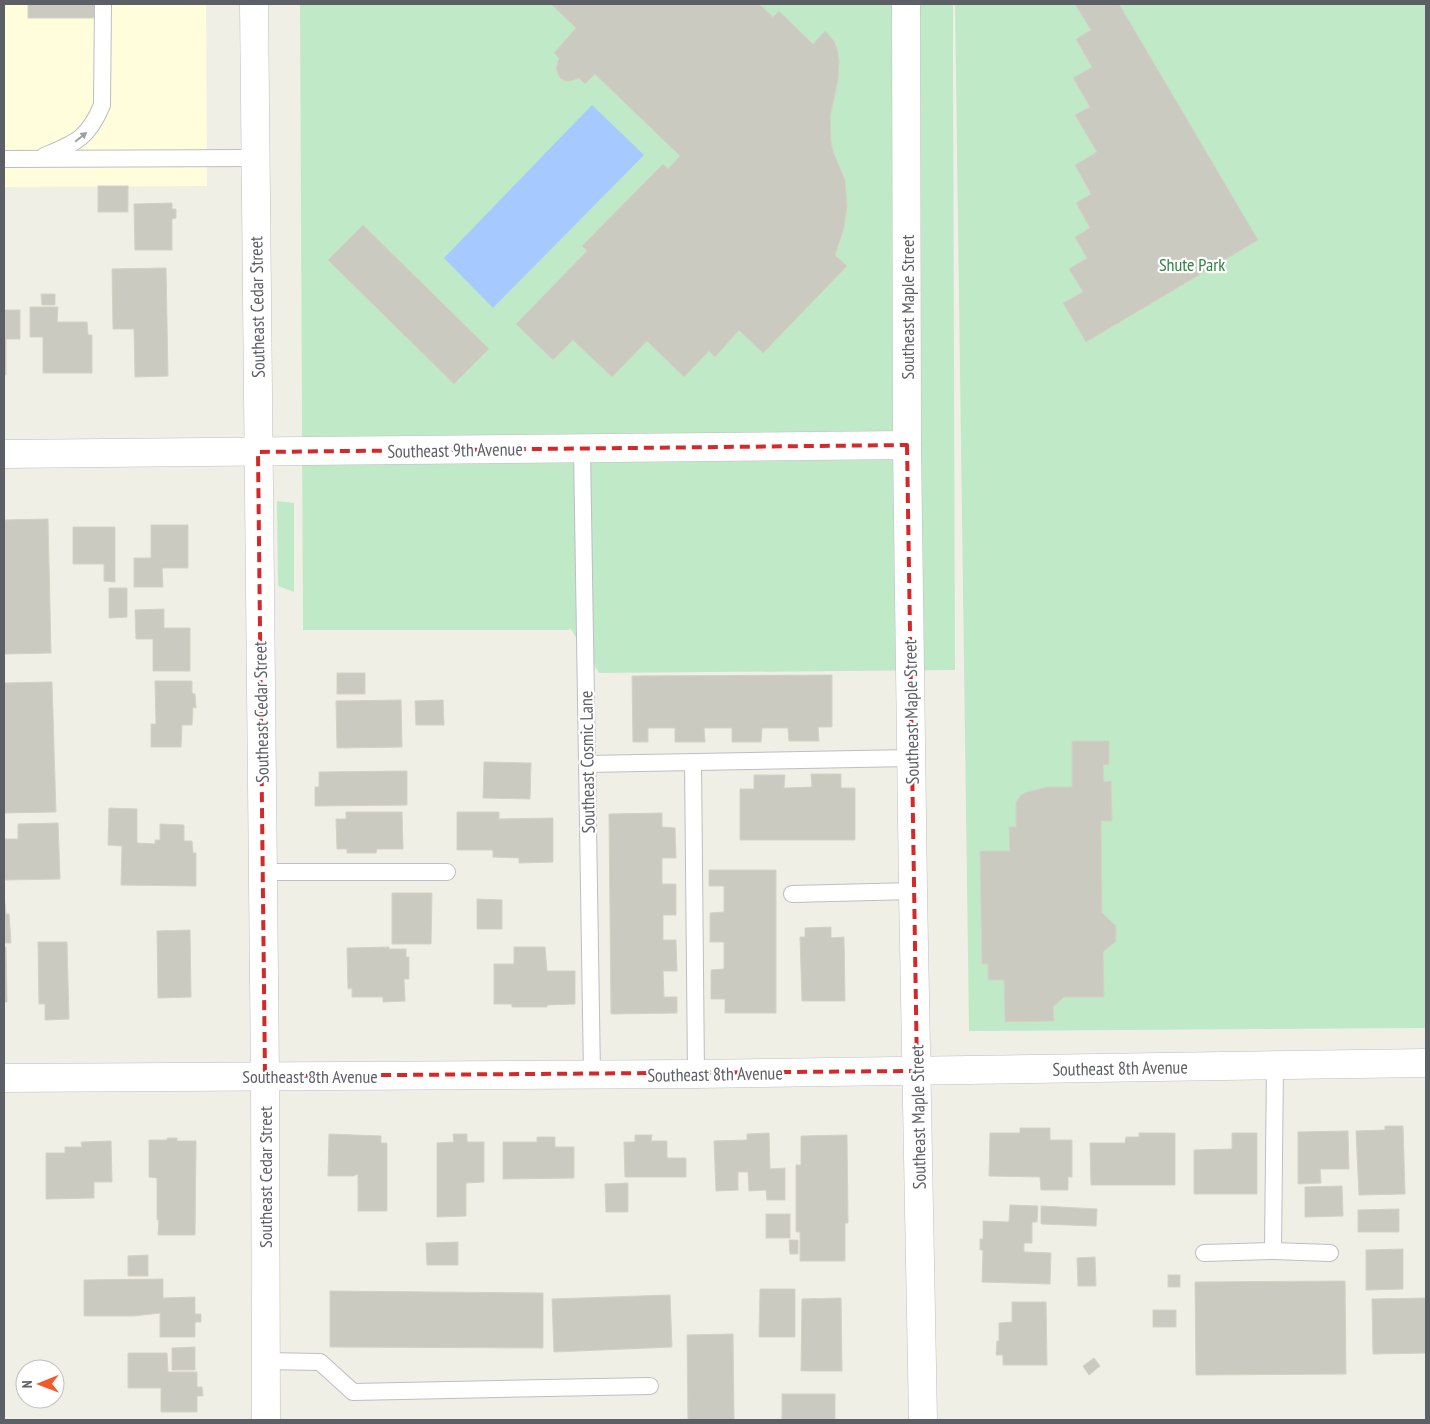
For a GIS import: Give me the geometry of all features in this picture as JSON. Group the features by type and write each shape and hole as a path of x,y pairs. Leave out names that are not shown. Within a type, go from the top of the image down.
{"street":[{"name":"Southeast Cedar Street","path":"254,4 266,1420"},
{"name":"Southeast Maple Street","path":"906,4 907,446 923,1420"},
{"name":"Southeast 9th Avenue","path":"4,454 907,446"},
{"name":"Southeast 8th Avenue","path":"4,1078 696,1074 1426,1063"}],"lane":[{"path":"38,159 73,144 86,134 96,120 102,106 102,4"},
{"path":"4,159 255,158"},
{"name":"Southeast Cosmic Lane","path":"582,449 592,1075"},
{"path":"587,764 911,758"},
{"path":"692,762 696,1074"},
{"path":"262,872 447,872"},
{"path":"792,894 913,891"},
{"path":"1273,1251 1275,1065"},
{"path":"1204,1253 1273,1251 1330,1253"},
{"path":"265,1361 320,1362 353,1392 650,1386"}],"highlighted area":[{"path":"907,445 917,1071 265,1076 258,452"}],"shaded area":[{"path":"4,4 206,4 207,186 4,187"}],"green space":[{"path":"300,4 954,4 955,670 599,673 570,628 569,630 303,630"},
{"name":"Shute Park","path":"955,4 1426,4 1426,1028 969,1031"},
{"path":"277,501 294,503 294,592 278,586"}],"water":[{"path":"592,105 644,155 493,308 444,258"}],"building":[{"path":"28,4 97,4 97,18 28,18"},
{"path":"551,4 759,4 773,17 779,11 813,44 825,31 834,41 839,61 838,80 830,117 831,142 845,180 847,206 844,228 835,255 847,266 763,353 739,330 715,357 709,351 684,377 647,341 612,377 573,340 553,360 516,324 587,251 582,246 663,164 668,169 680,156 595,74 585,84 579,78 565,81 560,78 556,69 559,58 554,53 576,28"},
{"path":"1075,4 1119,4 1258,240 1086,342 1063,303 1083,292 1069,269 1087,258 1075,237 1090,228 1076,203 1091,194 1075,165 1097,152 1075,115 1090,107 1073,78 1092,67 1076,39 1091,30"},
{"path":"98,186 128,186 128,212 98,212"},
{"path":"172,203 172,209 176,209 176,218 172,219 172,250 135,250 134,204"},
{"path":"363,225 489,349 454,384 328,260"},
{"path":"166,268 168,376 135,377 134,329 113,329 112,269"},
{"path":"41,294 55,294 55,305 42,305"},
{"path":"30,307 58,307 57,322 87,322 88,335 92,335 92,373 43,373 43,337 30,337"},
{"path":"4,310 20,310 20,339 6,339 6,375 4,375"},
{"path":"48,519 51,653 4,654 4,520"},
{"path":"151,525 188,525 188,568 162,568 163,587 134,587 134,558 151,558"},
{"path":"73,527 115,527 115,582 104,581 104,564 73,564"},
{"path":"109,588 127,588 127,617 109,618"},
{"path":"164,609 164,628 190,628 190,671 153,671 153,639 136,639 135,610"},
{"path":"337,673 365,673 365,694 337,694"},
{"path":"832,675 832,727 818,727 819,741 789,741 788,728 762,728 761,742 732,742 732,728 704,728 705,742 675,742 675,728 648,728 648,742 633,742 632,676"},
{"path":"155,681 192,681 192,693 195,694 196,708 193,707 192,725 182,725 181,747 151,747 151,724 156,724"},
{"path":"52,682 56,812 4,813 4,683"},
{"path":"401,700 402,747 337,748 336,701"},
{"path":"443,700 444,725 416,725 415,701"},
{"path":"1072,741 1109,741 1109,764 1103,765 1104,782 1111,781 1112,821 1101,821 1102,913 1116,926 1116,941 1103,952 1104,997 1064,997 1053,1007 1054,1021 1005,1022 1004,980 988,980 988,964 982,964 980,851 1010,851 1009,827 1016,827 1016,802 1021,795 1047,787 1072,787"},
{"path":"484,762 531,763 530,799 483,798"},
{"path":"407,771 407,805 315,806 315,787 319,787 319,772"},
{"path":"811,774 841,774 841,788 855,788 855,840 740,840 740,789 754,789 754,775 785,775 784,788 812,787"},
{"path":"109,808 137,809 137,843 155,844 155,840 160,840 160,824 184,825 184,841 192,841 193,853 196,853 196,886 121,885 122,846 108,845"},
{"path":"346,812 402,812 403,849 377,849 376,853 347,853 347,849 337,849 336,819 346,819"},
{"path":"457,812 499,812 499,819 553,818 553,862 519,863 519,858 493,857 493,850 457,850"},
{"path":"662,813 662,827 675,828 676,858 662,858 662,884 676,884 676,915 663,915 663,940 676,940 677,971 663,971 664,997 677,997 677,1013 611,1014 609,814"},
{"path":"58,823 60,879 4,880 4,839 18,839 18,824"},
{"path":"709,870 776,870 776,1013 725,1013 725,999 711,999 711,970 724,969 724,942 710,942 710,913 724,912 724,886 709,886"},
{"path":"392,893 432,893 431,944 392,944"},
{"path":"4,894 6,914 9,914 11,943 4,943"},
{"path":"477,899 502,900 502,929 477,929"},
{"path":"831,927 831,938 844,937 845,1001 802,1001 800,937 805,937 805,928"},
{"path":"190,930 191,997 158,998 157,931"},
{"path":"38,942 67,942 69,1019 45,1020 45,1004 39,1004"},
{"path":"4,947 6,947 7,1002 4,1002"},
{"path":"389,947 389,949 406,949 406,957 409,957 409,979 404,979 405,1001 383,1002 383,997 352,997 352,988 348,989 347,948"},
{"path":"514,947 545,947 547,971 575,971 575,1004 547,1005 547,1007 512,1007 512,1004 494,1004 494,964 514,964"},
{"path":"1385,1126 1403,1126 1405,1194 1359,1195 1356,1131 1385,1130"},
{"path":"1020,1128 1050,1128 1050,1140 1072,1140 1072,1177 1068,1177 1068,1190 1041,1190 1040,1177 989,1176 990,1133 1020,1133"},
{"path":"1348,1131 1349,1169 1320,1169 1321,1183 1298,1184 1298,1132"},
{"path":"769,1133 770,1169 785,1168 785,1200 767,1200 766,1190 749,1191 748,1172 738,1172 738,1190 716,1191 714,1141 747,1140 747,1134"},
{"path":"1139,1133 1175,1133 1175,1185 1091,1185 1090,1143 1125,1143 1126,1137 1139,1137"},
{"path":"1232,1133 1257,1133 1257,1194 1194,1194 1194,1150 1232,1149"},
{"path":"329,1134 381,1136 381,1143 387,1143 387,1211 358,1211 358,1174 353,1176 328,1176"},
{"path":"453,1134 467,1134 467,1142 484,1142 484,1182 466,1183 466,1216 437,1217 437,1143 454,1142"},
{"path":"635,1135 652,1135 651,1141 667,1141 667,1158 686,1158 686,1177 625,1177 624,1142 635,1142"},
{"path":"847,1135 848,1223 845,1223 845,1261 800,1261 800,1232 796,1232 796,1165 801,1165 801,1136"},
{"path":"537,1137 555,1137 555,1147 574,1147 574,1178 503,1179 503,1142 537,1142"},
{"path":"167,1138 177,1138 177,1141 196,1141 195,1235 158,1235 157,1178 149,1177 149,1140 167,1140"},
{"path":"111,1141 112,1182 94,1182 94,1198 46,1199 46,1153 65,1153 65,1147 82,1147 81,1142"},
{"path":"628,1183 628,1212 606,1212 605,1184"},
{"path":"1342,1186 1343,1216 1305,1217 1305,1187"},
{"path":"1010,1205 1038,1206 1037,1222 1032,1222 1032,1243 1024,1243 1024,1252 1051,1253 1050,1284 982,1282 983,1250 980,1250 980,1239 983,1239 983,1221 1009,1222"},
{"path":"1041,1206 1097,1209 1096,1226 1041,1224"},
{"path":"1399,1209 1399,1232 1358,1232 1358,1210"},
{"path":"766,1214 790,1214 790,1238 766,1238"},
{"path":"789,1240 798,1240 798,1254 790,1254"},
{"path":"458,1242 458,1265 427,1265 426,1243"},
{"path":"1403,1249 1403,1289 1366,1290 1366,1250"},
{"path":"148,1255 148,1276 128,1276 128,1256"},
{"path":"1095,1257 1096,1286 1078,1286 1077,1258"},
{"path":"1168,1275 1180,1275 1180,1287 1168,1287"},
{"path":"163,1279 163,1298 195,1297 195,1314 201,1314 201,1322 195,1322 195,1337 160,1337 160,1313 134,1316 84,1316 84,1280"},
{"path":"1345,1281 1346,1374 1196,1375 1195,1282"},
{"path":"760,1289 795,1289 795,1337 759,1337"},
{"path":"330,1291 543,1293 543,1348 330,1347"},
{"path":"670,1295 672,1347 554,1352 552,1299"},
{"path":"841,1298 842,1371 801,1371 802,1299"},
{"path":"1426,1298 1426,1353 1373,1354 1372,1299"},
{"path":"1012,1302 1046,1302 1047,1365 1003,1365 1003,1355 996,1355 997,1341 999,1341 999,1323 1012,1322"},
{"path":"1153,1310 1176,1310 1176,1327 1153,1327"},
{"path":"733,1334 734,1420 688,1420 687,1335"},
{"path":"195,1347 195,1370 172,1370 172,1348"},
{"path":"128,1353 167,1353 168,1372 197,1372 197,1387 202,1387 203,1396 197,1396 197,1412 161,1412 161,1388 128,1388"},
{"path":"1094,1358 1100,1366 1089,1375 1083,1366"},
{"path":"782,1394 835,1394 835,1420 782,1420"}]}
